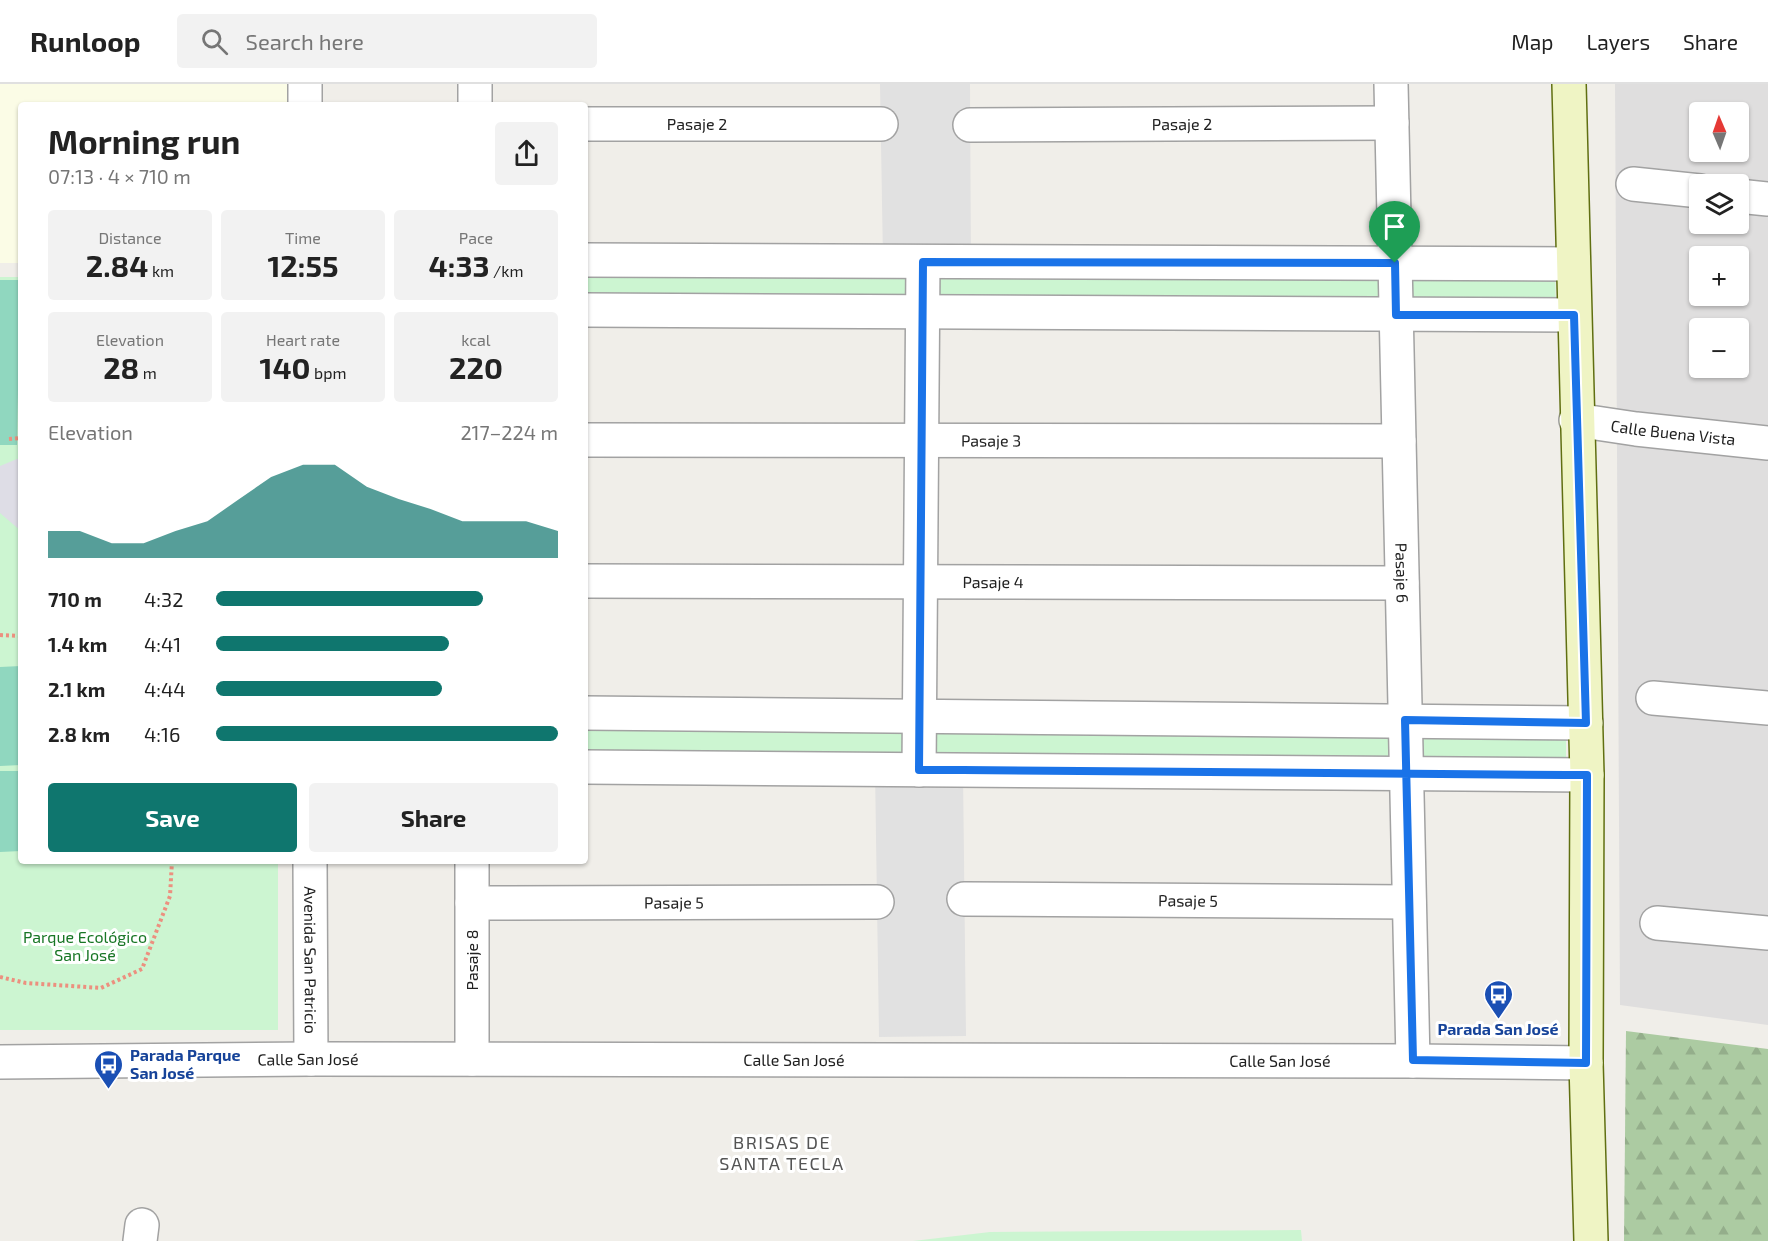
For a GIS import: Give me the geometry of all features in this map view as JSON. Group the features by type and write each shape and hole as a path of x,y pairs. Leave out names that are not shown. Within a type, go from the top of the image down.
{"street":[{"path":"305,84 305,102"},
{"path":"475,84 475,102"},
{"name":"Pasaje 6","path":"1390,84 1413,1060"},
{"path":"1569,84 1587,775 1586,1063 1591,1241"},
{"name":"Pasaje 2","path":"970,125 1392,123"},
{"name":"Pasaje 2","path":"588,124 881,124"},
{"path":"1633,184 1689,190"},
{"path":"1749,197 1768,199"},
{"path":"588,260 1573,264"},
{"path":"919,770 923,262"},
{"path":"588,310 1574,315"},
{"name":"Calle Buena Vista","path":"1576,420 1768,443"},
{"name":"Pasaje 3","path":"588,440 1399,441"},
{"name":"Pasaje 4","path":"588,581 1402,583"},
{"path":"1653,698 1768,708"},
{"path":"588,712 1586,723"},
{"path":"588,767 1587,775"},
{"name":"Avenida San Patricio","path":"310,864 311,1059"},
{"name":"Pasaje 8","path":"472,864 472,1059"},
{"name":"Pasaje 5","path":"964,899 1409,902"},
{"name":"Pasaje 5","path":"472,903 877,902"},
{"path":"1657,922 1768,933"},
{"name":"Calle San José","path":"0,1062 472,1059 1413,1060 1586,1063"}],"path":[{"path":"9,439 18,438"},
{"path":"0,634 18,636"},
{"path":"0,977 26,983 101,988 142,969 170,896 172,864"}],"shaded area":[{"path":"0,84 291,84 290,102 18,102 18,263 0,263"},
{"path":"880,84 970,84 971,262 883,261"},
{"path":"1615,84 1768,84 1768,1025 1620,1005"},
{"path":"18,459 18,528 0,513 0,466"},
{"path":"875,770 963,770 966,1036 879,1037"}],"green space":[{"path":"588,260 1555,264 1556,315 588,310"},
{"name":"Parque Ecológico San José","path":"0,277 18,277 18,864 278,864 278,1030 0,1030"},
{"path":"0,280 18,280 17,445 0,445"},
{"path":"18,666 18,765 0,766 0,667"},
{"path":"588,713 1566,722 1566,775 588,766"},
{"path":"0,771 18,771 18,851 0,852"},
{"path":"1626,1031 1768,1049 1768,1241 1624,1241"},
{"path":"1301,1230 1302,1241 913,1241 990,1232"}],"place":[{"name":"Parada San José","path":"1498,1020"},
{"name":"Parada Parque San José","path":"109,1090"}],"district":[{"name":"BRISAS DE SANTA TECLA","path":"782,1153"}],"route":[{"path":"1395,263 923,262 919,770 1406,774 1587,775 1586,1063 1413,1060 1409,902 1406,774 1405,720 1586,723 1574,315 1396,315 1395,263"}]}
